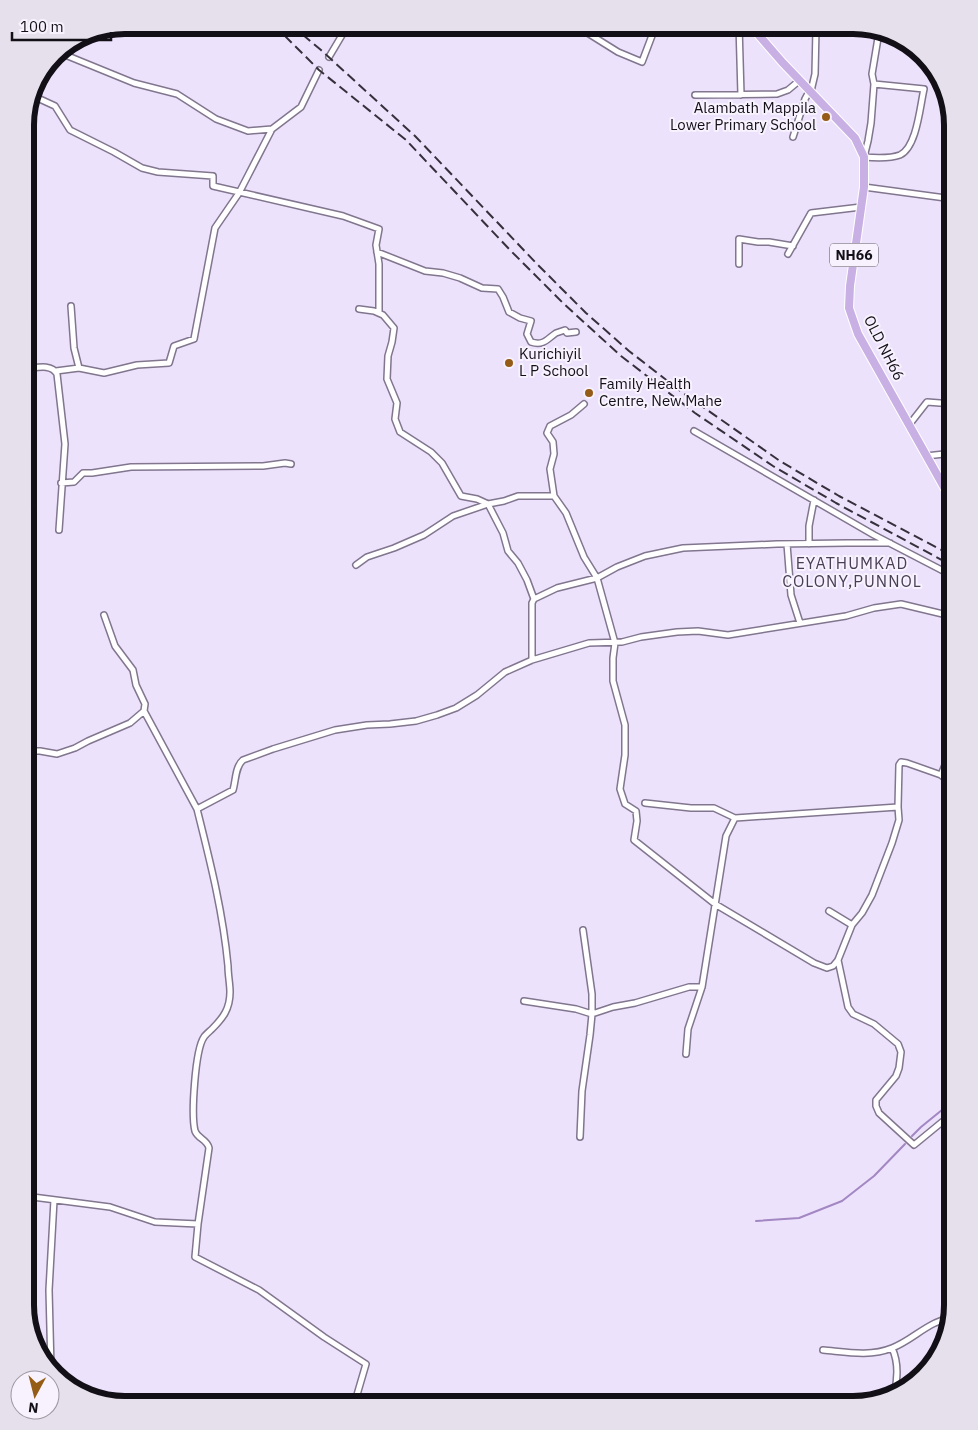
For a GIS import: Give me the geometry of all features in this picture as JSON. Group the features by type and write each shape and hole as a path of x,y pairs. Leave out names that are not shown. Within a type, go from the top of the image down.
{"main road":[{"name":"OLD NH66","path":"758,34 855,138 864,157 864,187 850,286 849,308 858,334 944,487"}],"street":[{"path":"329,57 343,34"},
{"path":"589,34 618,52 642,62 653,34"},
{"path":"739,34 741,95"},
{"path":"793,137 815,74 816,34"},
{"path":"874,84 924,89 913,138 908,148 901,154 892,157 864,157 871,123 874,84 872,74 878,38"},
{"path":"66,55 134,83 177,94 216,119 248,131 272,129"},
{"path":"34,368 48,367 56,371 79,368 104,373 137,365 169,363 174,346 194,338 215,228 239,193 272,129 301,107 319,70"},
{"path":"695,95 778,94 788,90 800,80"},
{"path":"38,99 55,106 70,130 142,168 158,172 213,176 212,186 343,216 379,229 376,245 379,264 379,313"},
{"path":"864,187 944,198"},
{"path":"788,254 811,213 861,207"},
{"path":"739,264 739,239 793,246"},
{"path":"377,252 424,271 443,273 482,288 498,289 509,312 531,321 527,334 530,342 542,343 564,330 567,334 576,332"},
{"path":"71,306 74,348 79,368"},
{"path":"359,309 374,311 383,315 394,328 388,356 387,379 397,403 395,420 400,432 431,452 442,463 461,496 477,499 488,504 503,533 508,551 518,563 527,580 534,599 532,604 532,660"},
{"path":"56,371 60,388 65,444 59,530"},
{"path":"909,425 928,402 944,403"},
{"path":"584,404 571,415 550,426 547,433 553,442 554,454 550,469 554,496 566,513 584,557 597,578 614,643 614,681 625,725 625,755 620,790 625,804 636,811 637,821 634,840 715,904 814,963 827,968 833,966 838,960 852,925 862,913 881,873 899,820 899,765 901,762 906,763 944,778"},
{"path":"694,431 890,543 944,571"},
{"path":"926,456 944,454"},
{"path":"61,483 74,482 83,473 131,467 291,464"},
{"path":"356,565 367,556 394,548 424,535 453,516 518,496 554,496"},
{"path":"809,544 809,526 814,500"},
{"path":"534,599 556,588 597,578 617,567 645,556 683,548 890,543"},
{"path":"788,544 791,595 800,623"},
{"path":"197,809 233,790 237,768 243,760 335,730 416,721 437,715 456,708 477,695 505,672 532,660 589,643 622,642 641,637 677,632 698,631 728,635 846,616 874,608 901,604 944,613"},
{"path":"104,615 115,646 133,670 136,685 145,704 144,711 197,809 212,868 225,932 230,993 228,1009 223,1019 204,1037 199,1053 193,1106 196,1134 206,1142 209,1148 195,1257 259,1290 324,1337 366,1364 357,1396"},
{"path":"34,751 57,754 75,748 130,723 144,711"},
{"path":"941,775 944,768"},
{"path":"645,803 691,808 714,808 736,818 898,807"},
{"path":"686,1054 688,1029 702,987 726,836 736,818"},
{"path":"830,911 852,925"},
{"path":"580,1137 582,1091 592,1014 592,994 583,930"},
{"path":"838,960 848,1007 853,1014 874,1024 898,1044 901,1052 896,1076 876,1100 879,1113 914,1145 944,1120"},
{"path":"524,1001 576,1009 592,1014 689,988 702,987"},
{"path":"34,1197 110,1207 155,1222 198,1224"},
{"path":"51,1358 49,1290 54,1200"},
{"path":"823,1350 862,1353 879,1352 892,1348 943,1320"},
{"path":"892,1348 897,1363 895,1386"}],"waterway":[{"path":"912,1136 944,1108"},
{"path":"756,1221 799,1218 842,1201 874,1176 905,1144"}],"railway":[{"path":"283,34 319,70 406,140 510,250 564,304 621,356 695,413 773,466 836,503 944,561"},
{"path":"302,34 415,136 537,264 586,313 629,351 683,393 780,461 839,496 944,551"}],"place":[{"name":"Alambath Mappila Lower Primary School","path":"826,117"},
{"name":"Kurichiyil L P School","path":"509,363"},
{"name":"Family Health Centre, New Mahe","path":"589,393"}],"district":[{"name":"EYATHUMKAD COLONY,PUNNOL","path":"852,572"}]}
